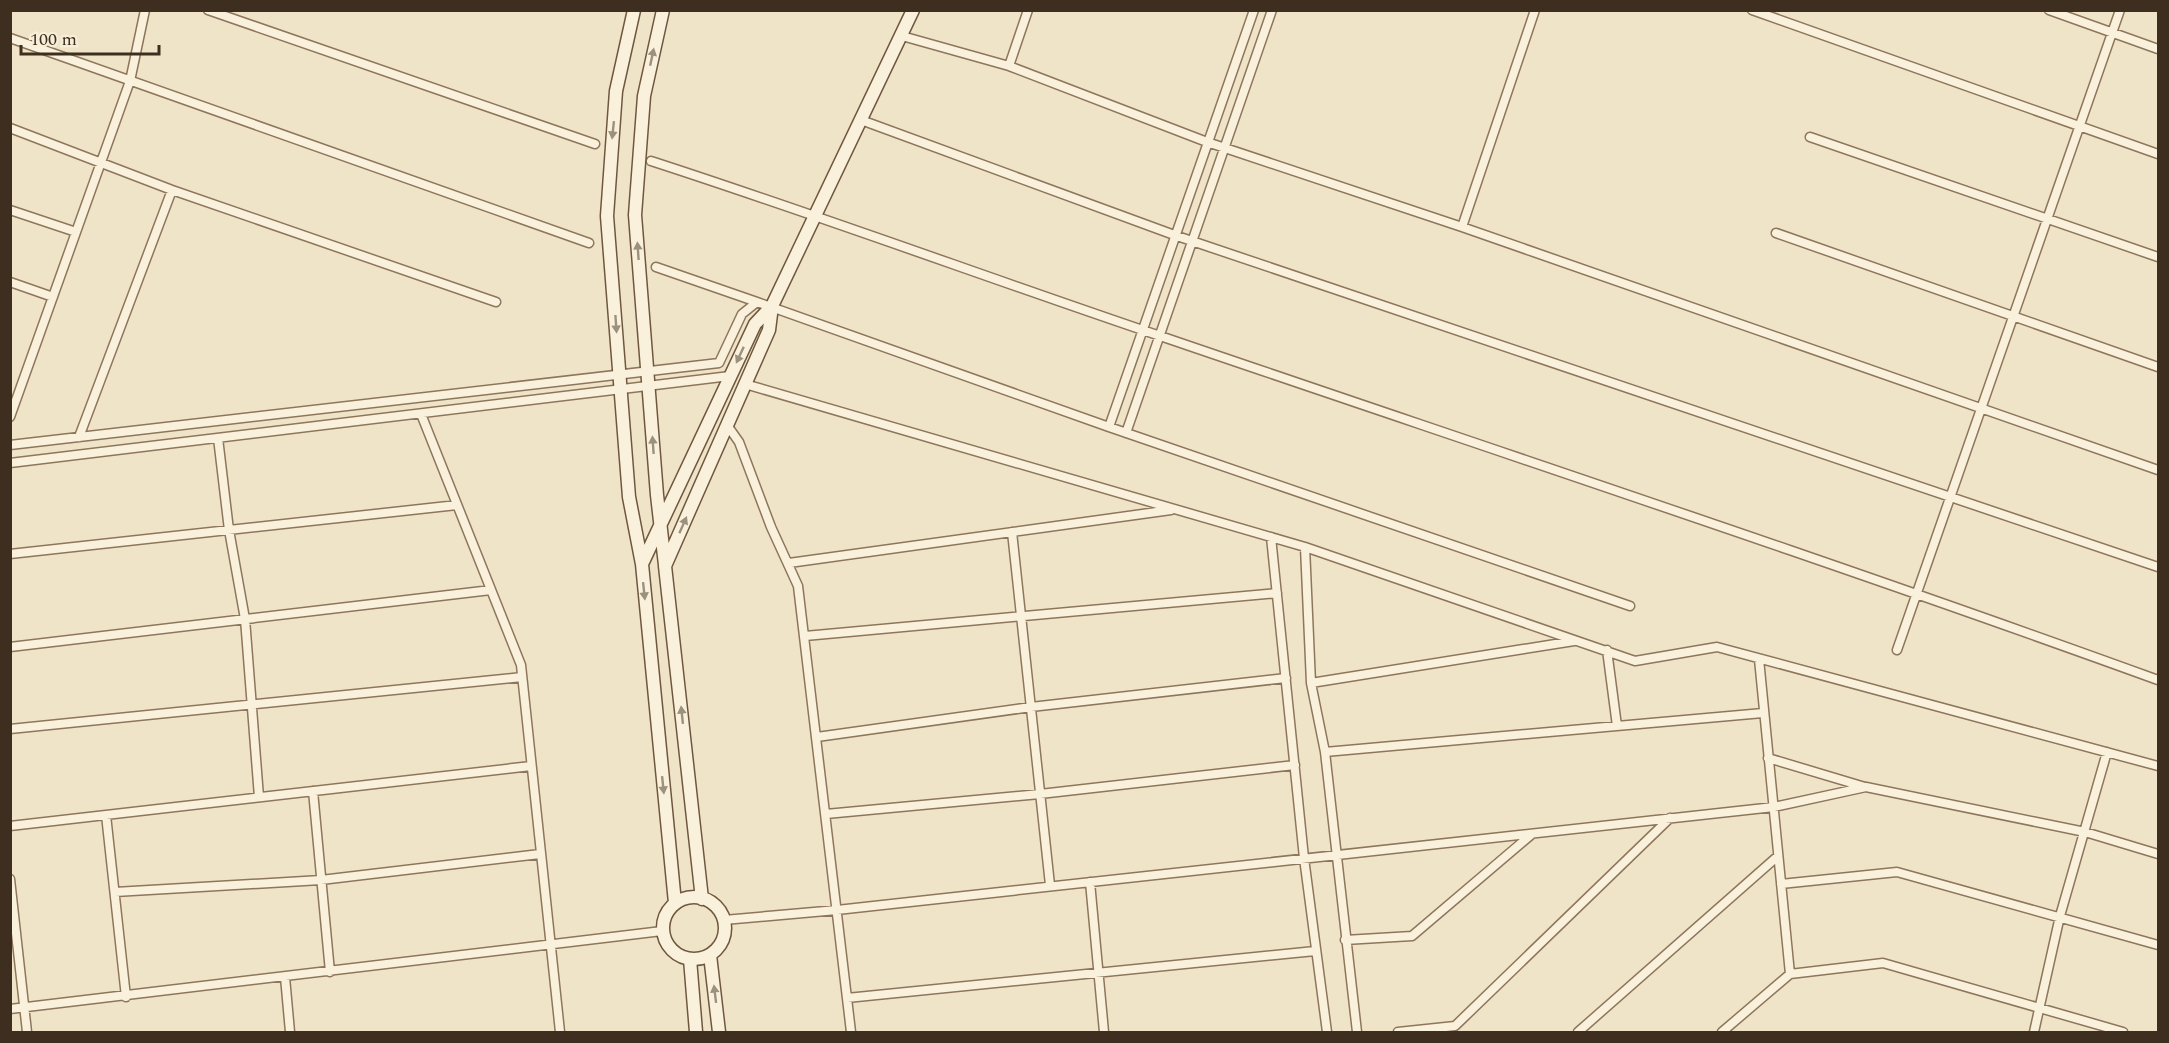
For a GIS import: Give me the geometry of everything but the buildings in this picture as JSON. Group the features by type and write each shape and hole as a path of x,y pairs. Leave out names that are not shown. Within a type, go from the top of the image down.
{"street":[{"path":"10,417 130,81 145,10"},
{"path":"208,10 595,144"},
{"path":"634,10 616,91 607,216 629,497 642,564 675,903"},
{"path":"663,10 644,96 636,195 648,386 660,524 702,898"},
{"path":"665,566 769,330 772,306 913,10"},
{"path":"1010,66 1028,10"},
{"path":"1109,427 1254,10"},
{"path":"1126,432 1272,10"},
{"path":"1462,227 1534,10"},
{"path":"1752,10 2158,154"},
{"path":"2049,10 2158,49"},
{"path":"1897,650 2120,10"},
{"path":"902,36 1010,66 1207,142 1462,227 2158,470"},
{"path":"10,38 589,243"},
{"path":"861,120 1177,236 1951,495 2158,567"},
{"path":"10,128 172,190 496,302"},
{"path":"1810,137 2158,257"},
{"path":"651,161 814,214 1159,336 1917,592 2158,680"},
{"path":"79,437 172,190"},
{"path":"10,210 76,232"},
{"path":"1776,233 2158,367"},
{"path":"656,267 772,306 1109,427 1630,606"},
{"path":"10,282 53,297"},
{"path":"10,445 719,363 742,314 757,302"},
{"path":"642,564 755,324 772,306"},
{"path":"10,463 730,376"},
{"path":"745,384 1305,547 1635,661 1717,647 2158,766"},
{"path":"421,414 521,664 560,1032"},
{"path":"727,425 739,442 771,527 798,586 851,1032"},
{"path":"218,438 229,530 246,619 259,797"},
{"path":"10,554 458,505"},
{"path":"789,563 1176,509"},
{"path":"1012,532 1050,885"},
{"path":"1271,537 1304,858 1327,1032"},
{"path":"1305,547 1311,683 1325,752 1357,1032"},
{"path":"10,647 491,590"},
{"path":"805,636 1277,593"},
{"path":"1311,683 1577,641"},
{"path":"1607,650 1617,726"},
{"path":"1759,659 1790,974"},
{"path":"10,729 522,677"},
{"path":"817,737 1031,707 1286,678"},
{"path":"1325,752 1763,713"},
{"path":"2034,1032 2060,916 2107,752"},
{"path":"1768,758 1866,788 2085,832 2158,854"},
{"path":"826,814 1040,794 1296,765"},
{"path":"10,826 531,766"},
{"path":"724,920 837,910 1774,807 1866,788"},
{"path":"313,791 330,972"},
{"path":"106,815 126,997"},
{"path":"1398,1032 1455,1026 1670,818"},
{"path":"1345,940 1412,936 1533,833"},
{"path":"115,892 321,880 540,854"},
{"path":"1578,1032 1778,856"},
{"path":"1781,884 1897,872 2158,945"},
{"path":"10,879 27,1032"},
{"path":"1090,882 1104,1032"},
{"path":"684,898 702,898 713,903 724,920 723,940 710,955 690,959 671,950 662,931 668,911 675,903 684,898"},
{"path":"10,1009 126,997 662,931"},
{"path":"847,998 1315,951"},
{"path":"710,955 719,1032"},
{"path":"690,959 696,1032"},
{"path":"1722,1032 1790,974 1883,963 2123,1032"},
{"path":"285,977 291,1032"}]}
